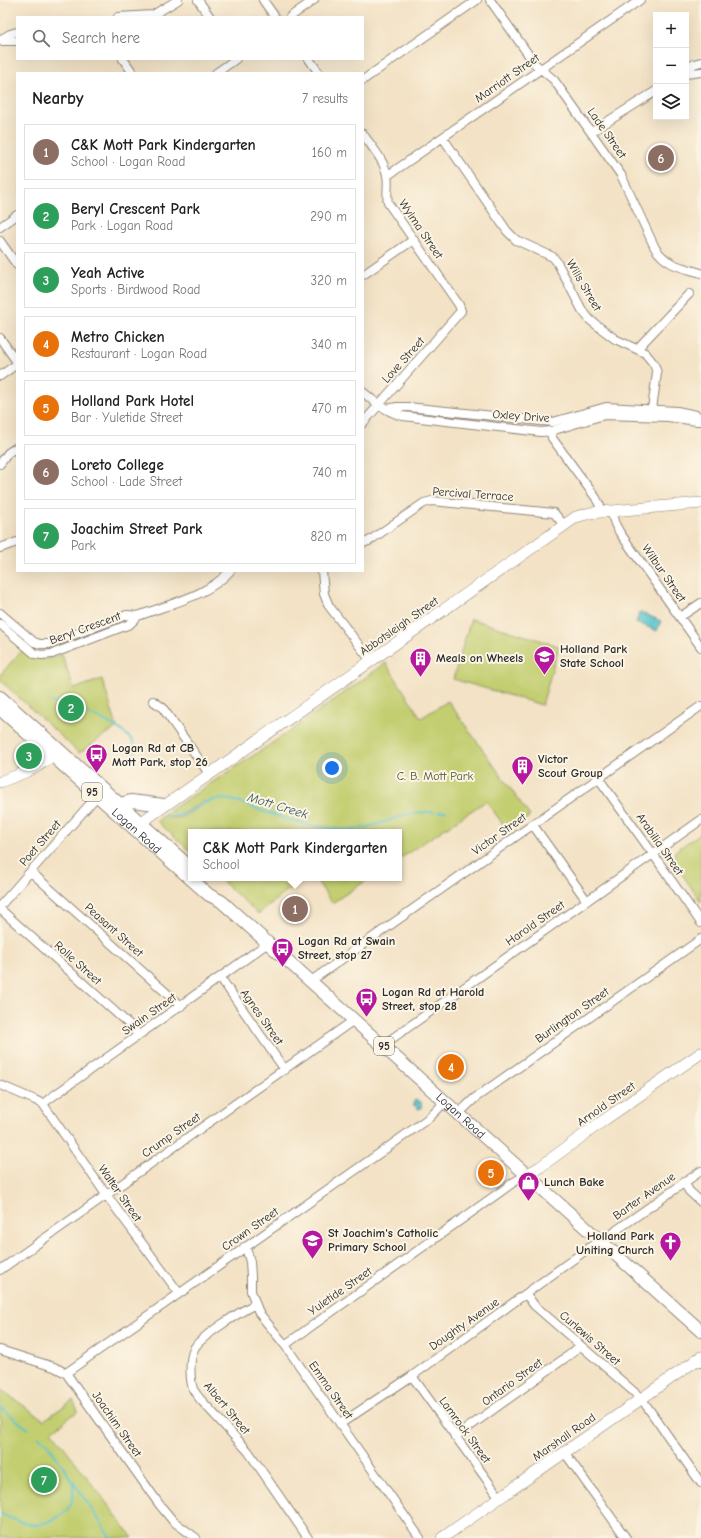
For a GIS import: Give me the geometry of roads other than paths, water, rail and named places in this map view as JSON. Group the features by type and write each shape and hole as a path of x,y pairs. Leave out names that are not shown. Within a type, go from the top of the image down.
{"main road":[{"name":"Logan Road","path":"0,697 97,796 188,866"},
{"name":"Logan Road","path":"0,709 120,804 136,825 188,875"},
{"path":"120,804 131,801 164,805"},
{"name":"Logan Road","path":"194,881 209,895 221,901 701,1331"},
{"name":"Logan Road","path":"205,881 214,890 221,901"}],"street":[{"path":"136,16 153,15 178,0"},
{"path":"198,0 209,16"},
{"path":"263,0 274,16"},
{"path":"291,16 314,0"},
{"path":"364,79 477,0"},
{"name":"Lade Street","path":"490,0 534,63 554,80 621,175 655,248 662,257 670,263 701,273"},
{"name":"Marriott Street","path":"387,176 640,0"},
{"path":"7,40 16,33"},
{"path":"124,60 132,72"},
{"path":"217,72 235,60"},
{"path":"310,60 318,72"},
{"path":"689,68 694,64 701,62"},
{"path":"689,74 701,72"},
{"path":"591,132 653,93"},
{"name":"Wylma Street","path":"364,136 383,164 387,176 388,203 459,305 461,312"},
{"name":"Wills Street","path":"443,138 511,235 525,245 552,257 562,270 582,310 590,320 615,339 645,353 654,364 657,373 652,409"},
{"path":"0,226 16,216"},
{"path":"364,275 413,240"},
{"path":"0,241 16,264"},
{"path":"637,349 689,294"},
{"name":"Love Street","path":"364,422 382,407 461,312"},
{"path":"0,338 16,362"},
{"path":"0,376 16,364"},
{"name":"Oxley Drive","path":"364,393 393,414 542,432 551,431 604,415 668,417 697,421 701,419"},
{"name":"Oxley Drive","path":"382,407 408,407 553,422 606,407 677,411 701,419"},
{"name":"Wilbur Street","path":"551,431 552,438 607,512 620,533 701,647"},
{"path":"0,464 8,453 16,448"},
{"name":"Percival Terrace","path":"364,542 424,503 432,501 554,513 564,525"},
{"name":"Abbotsleigh Street","path":"136,825 576,517 583,514 701,503"},
{"path":"0,548 16,542"},
{"name":"Beryl Crescent","path":"0,624 35,654 52,654 130,624 138,616 202,592 222,581 229,572"},
{"path":"322,572 324,594 329,606 371,661"},
{"path":"680,617 701,602"},
{"name":"Beryl Crescent","path":"0,613 34,642 40,644 49,644 127,615 138,616"},
{"path":"153,700 162,707 210,774"},
{"name":"Victor Street","path":"311,982 701,706"},
{"path":"0,782 38,767 55,752"},
{"name":"Arabilia Street","path":"599,779 701,923"},
{"name":"Poet Street","path":"0,906 97,796"},
{"name":"Harold Street","path":"382,1045 701,820"},
{"path":"533,825 587,901"},
{"name":"Peasant Street","path":"31,872 181,1006"},
{"name":"Rolle Street","path":"0,909 132,1027 138,1035"},
{"name":"Burlington Street","path":"458,1114 475,1098 701,939"},
{"name":"Swain Street","path":"43,1104 268,943"},
{"name":"Agnes Street","path":"220,977 285,1070"},
{"name":"Crump Street","path":"0,1270 107,1196 354,1020"},
{"name":"Arnold Street","path":"526,1174 540,1167 604,1120 701,1054"},
{"path":"0,1085 43,1104"},
{"name":"Crown Street","path":"66,1373 424,1121 445,1102"},
{"name":"Walter Street","path":"43,1104 107,1196 179,1294"},
{"name":"Barter Avenue","path":"601,1241 609,1237 618,1228 701,1171"},
{"name":"Yuletide Street","path":"285,1345 526,1174"},
{"path":"684,1182 689,1191 701,1202"},
{"name":"Doughty Avenue","path":"340,1424 412,1376 601,1241"},
{"name":"Emma Street","path":"244,1248 247,1251 250,1262 252,1276 251,1291 259,1313 285,1345 420,1538"},
{"name":"Curlewis Street","path":"526,1294 534,1304 640,1398 701,1483"},
{"name":"Albert Street","path":"255,1304 203,1339 194,1349 192,1359 192,1382 194,1390 200,1399 248,1451 308,1538"},
{"name":"Ontario Street","path":"456,1437 572,1353 580,1345"},
{"path":"0,1350 54,1367 66,1373"},
{"name":"Marshall Road","path":"442,1538 565,1453 640,1398 700,1359"},
{"name":"Joachim Street","path":"66,1373 159,1504 173,1521 196,1538"},
{"name":"Lamrock Street","path":"412,1376 500,1498"},
{"path":"565,1453 626,1538"}],"water":[{"path":"640,612 661,621 657,631 636,622"},
{"path":"416,1100 421,1102 422,1108 418,1109 417,1106 413,1105 414,1101"}],"waterway":[{"name":"Mott Creek","path":"51,702 84,712 119,729 134,743 135,757"},
{"name":"Mott Creek","path":"165,816 181,815 211,801 223,799 239,802 294,821 332,829"},
{"name":"Mott Creek","path":"438,812 446,811"},
{"name":"Mott Creek","path":"360,829 413,813 434,812"},
{"path":"0,1407 28,1429"},
{"path":"39,1437 47,1443 111,1538"},
{"path":"0,1514 34,1525 55,1519 61,1516 69,1508 73,1497 73,1482"}],"place":[{"name":"Loreto College","path":"661,158"},
{"name":"Holland Park State School","path":"544,676"},
{"name":"Meals on Wheels","path":"420,678"},
{"name":"Beryl Crescent Park","path":"71,708"},
{"name":"Yeah Active","path":"29,756"},
{"name":"Logan Rd at CB Mott Park, stop 26","path":"97,774"},
{"name":"Victor Scout Group","path":"523,786"},
{"name":"C&K Mott Park Kindergarten","path":"295,909"},
{"name":"Logan Rd at Swain Street, stop 27","path":"282,968"},
{"name":"Logan Rd at Harold Street, stop 28","path":"367,1018"},
{"name":"Metro Chicken","path":"451,1067"},
{"name":"Holland Park Hotel","path":"491,1173"},
{"name":"Lunch Bake","path":"529,1202"},
{"name":"St Joachim's Catholic Primary School","path":"312,1260"},
{"name":"Holland Park Uniting Church","path":"670,1262"},
{"name":"Joachim Street Park","path":"44,1480"}],"park label":[{"name":"C. B. Mott Park","path":"435,776"}]}
